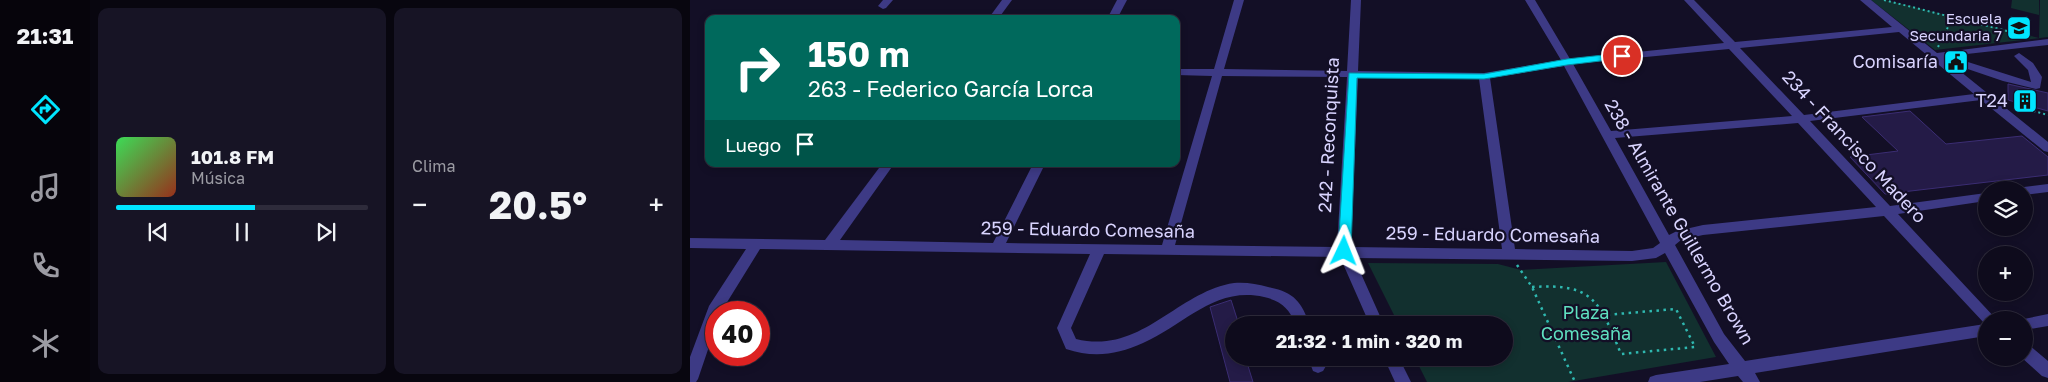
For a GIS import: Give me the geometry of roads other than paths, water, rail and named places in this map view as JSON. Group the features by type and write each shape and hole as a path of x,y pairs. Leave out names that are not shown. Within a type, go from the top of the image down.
{"street":[{"path":"996,15 1007,0"},
{"path":"1114,15 1122,0"},
{"path":"1167,250 1239,0"},
{"name":"242 - Reconquista","path":"1356,0 1344,251 1374,316"},
{"name":"238 - Almirante Guillermo Brown","path":"1534,0 1606,136 1719,338 1752,382"},
{"name":"234 - Francisco Madero","path":"1689,0 1981,311"},
{"path":"1865,0 2048,148"},
{"path":"1180,72 1484,76 1567,62 1901,29"},
{"path":"1935,55 2048,42"},
{"path":"1935,55 2007,79 2036,86 2038,81 2032,67 2019,56"},
{"path":"1484,76 1509,253"},
{"path":"1606,136 1801,119 1984,96"},
{"path":"829,245 886,167"},
{"path":"997,248 1038,167"},
{"path":"2033,190 2048,188"},
{"name":"259 - Eduardo Comesaña","path":"690,243 1632,256 1656,252 1677,236 1703,230 1887,211 1978,197"},
{"path":"690,379 716,306 756,244"},
{"path":"1099,250 1064,328 1071,344 1096,350 1125,344 1152,332 1210,298 1230,290 1253,289 1278,294 1296,306 1300,316"},
{"path":"2033,322 2048,320"},
{"path":"1656,382 1978,331"},
{"path":"2033,358 2048,371"},
{"path":"1396,366 1403,382"}],"place":[{"name":"Escuela Secundaria 7","path":"2019,28"},
{"name":"Comisaría","path":"1956,62"},
{"name":"T24","path":"2025,101"}],"park label":[{"name":"Plaza Comesaña","path":"1586,323"}]}
